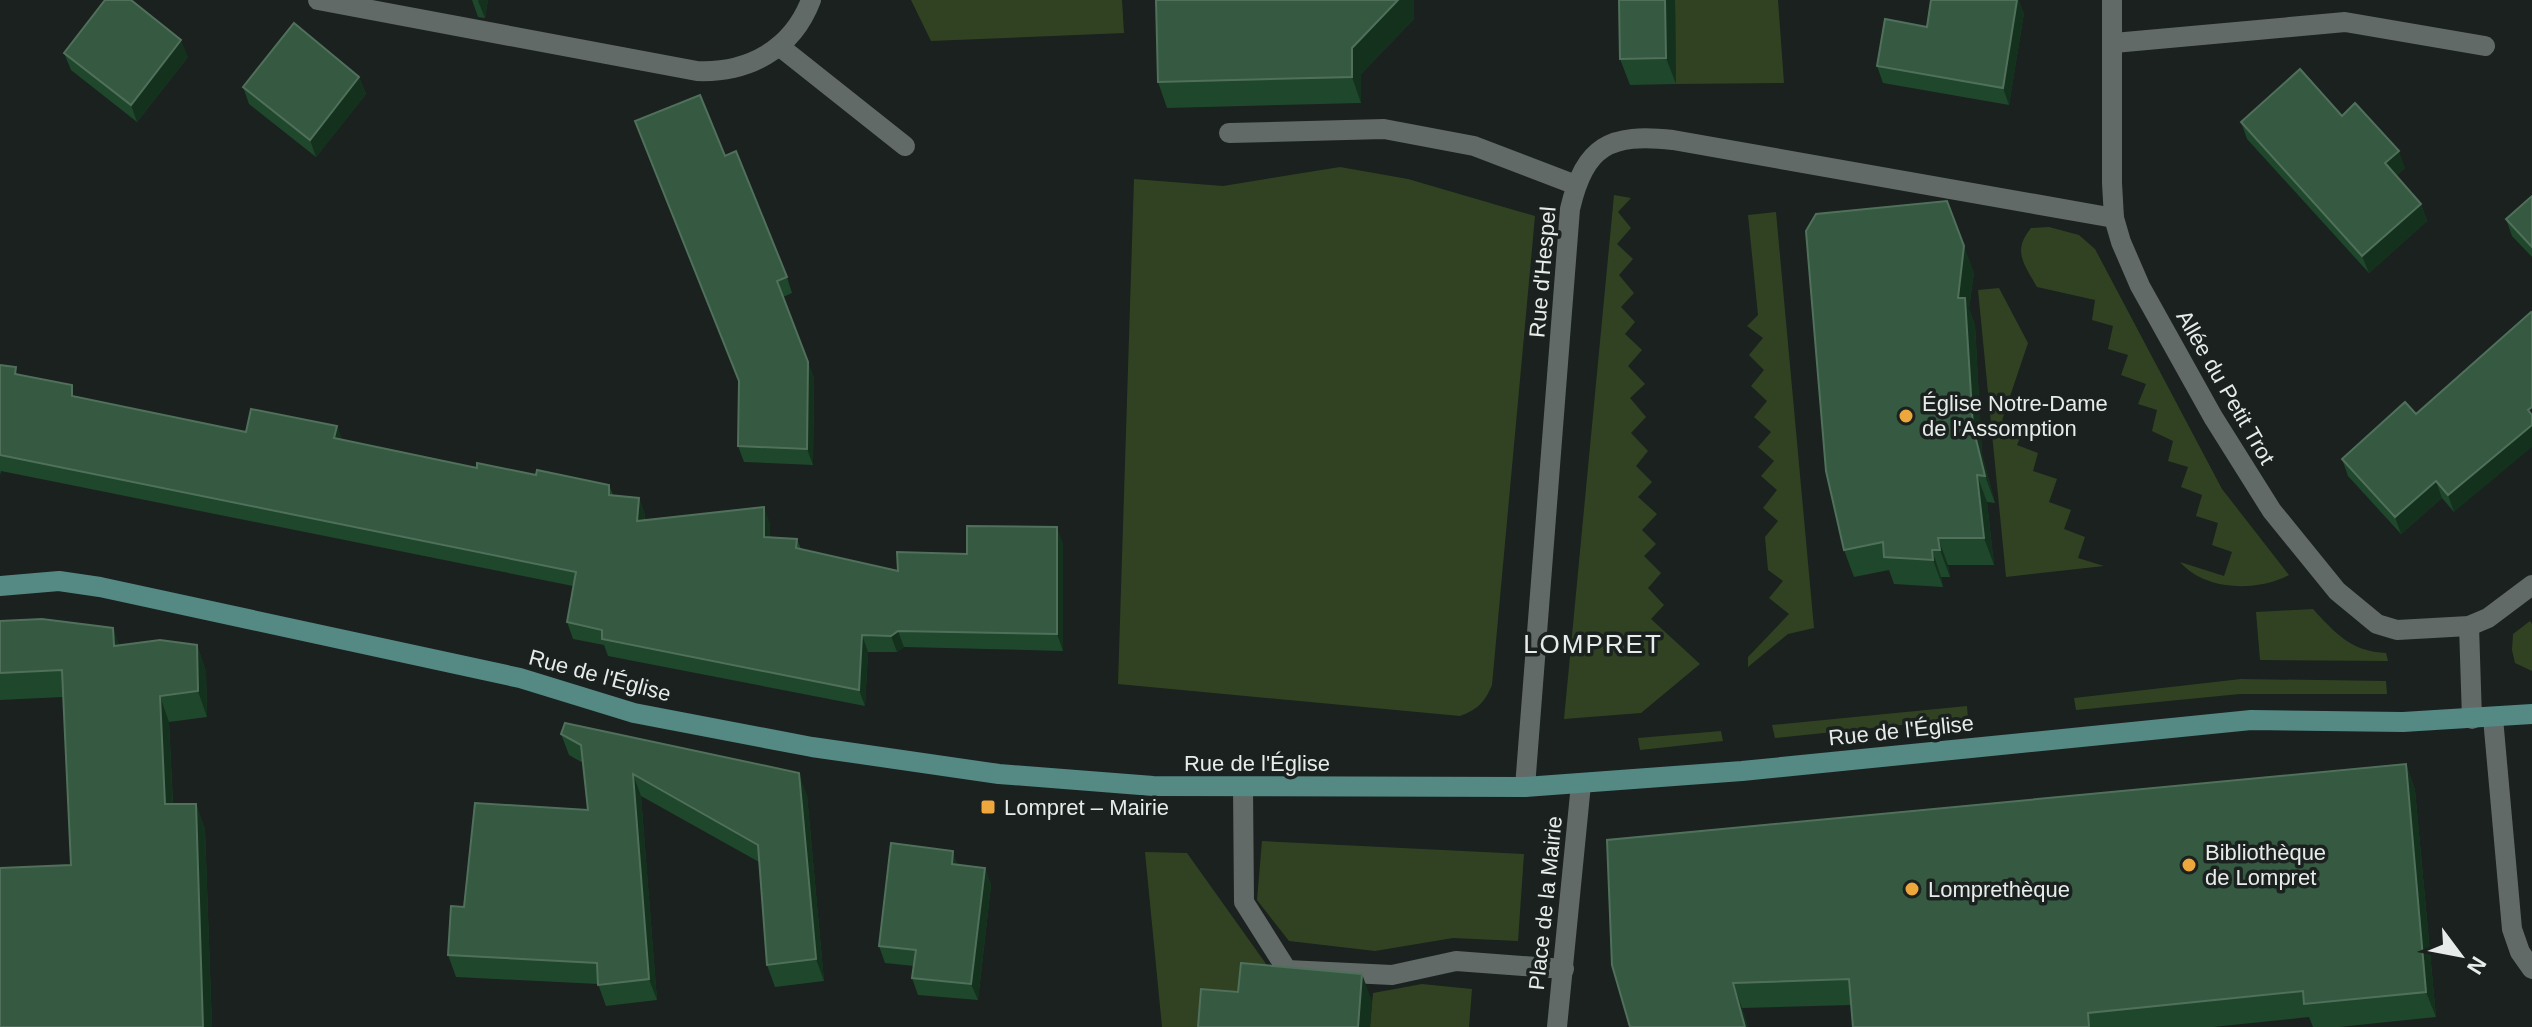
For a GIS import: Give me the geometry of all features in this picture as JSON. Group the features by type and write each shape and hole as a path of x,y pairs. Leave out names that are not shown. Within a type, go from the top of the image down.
{"street":[{"path":"318,0 697,71 739,69 779,46 795,30 811,0"},
{"name":"Allée du Petit Trot","path":"2112,0 2114,218 2140,286 2235,457 2278,520 2337,591 2377,624 2397,630 2469,626 2488,618 2532,585"},
{"path":"2114,43 2345,22 2485,46"},
{"path":"779,46 905,146"},
{"path":"1229,133 1384,129 1474,146 1576,185"},
{"name":"Rue d'Hespel","path":"1525,787 1569,224 1576,185 1584,166 1598,150 1620,139 1640,136 2114,218"},
{"name":"Rue de l'Église","path":"0,586 59,581 100,587 529,680 634,713 840,753 999,774 1153,786 1525,787 1742,771 2251,720 2403,722 2532,714"},
{"path":"2469,626 2512,929 2520,952 2532,969"},
{"name":"Place de la Mairie","path":"1557,1027 1581,784"},
{"path":"1243,787 1244,902 1287,970 1392,975 1456,961 1564,969"}],"green space":[{"path":"911,0 1122,0 1124,33 931,41"},
{"path":"1675,0 1778,0 1784,83 1676,84"},
{"path":"1340,167 1408,179 1535,216 1492,685 1480,705 1460,716 1118,684 1134,179 1223,186"},
{"path":"1614,195 1631,198 1618,212 1631,228 1617,244 1633,259 1619,275 1634,293 1621,307 1635,322 1625,334 1642,350 1628,366 1645,384 1630,398 1646,417 1631,433 1648,451 1636,466 1652,482 1638,497 1657,514 1642,530 1656,544 1644,556 1661,573 1648,588 1664,605 1651,619 1700,664 1641,713 1564,719"},
{"path":"1776,212 1814,628 1788,634 1748,667 1748,657 1789,614 1769,598 1783,581 1768,570 1765,537 1778,521 1763,508 1777,490 1761,476 1774,461 1758,447 1771,432 1754,417 1767,401 1751,386 1764,370 1749,355 1763,338 1747,326 1758,315 1748,215"},
{"path":"2049,227 2079,235 2095,249 2222,489 2289,575 2262,584 2232,586 2203,579 2180,562 2224,576 2232,552 2212,545 2218,523 2196,516 2202,495 2181,487 2188,467 2168,461 2173,441 2152,431 2157,410 2138,404 2146,384 2121,375 2128,355 2108,349 2113,326 2092,320 2095,300 2037,287 2022,258 2022,244 2031,228"},
{"path":"1999,288 2028,343 2002,420 2024,429 2017,445 2038,453 2033,471 2057,479 2049,502 2071,510 2064,529 2085,537 2078,558 2104,566 2006,577 1978,290"},
{"path":"2313,609 2345,640 2363,649 2386,653 2388,661 2260,660 2256,612"},
{"path":"2530,621 2532,671 2515,663 2512,650 2513,634"},
{"path":"2241,679 2386,681 2387,694 2240,694 2076,710 2074,698"},
{"path":"1967,706 1968,718 1775,738 1772,725"},
{"path":"1721,731 1723,741 1640,750 1638,738"},
{"path":"1262,841 1524,854 1518,941 1453,938 1375,951 1289,941 1257,900"},
{"path":"1145,852 1187,853 1281,985 1210,1027 1162,1027"},
{"path":"1422,984 1472,989 1469,1027 1370,1027 1373,993"}],"building":[{"path":"105,0 131,0 181,40 131,105 64,53"},
{"path":"1156,0 1398,0 1352,48 1352,77 1158,82"},
{"path":"1619,0 1665,0 1666,58 1620,59"},
{"path":"1931,0 2017,0 2003,88 1877,66 1885,19 1927,27"},
{"path":"294,23 359,77 310,140 243,87"},
{"path":"2300,69 2342,116 2355,103 2399,151 2385,163 2421,204 2362,256 2241,122"},
{"path":"700,95 725,156 736,151 787,277 777,281 808,362 807,449 738,446 739,381 635,121"},
{"path":"2532,196 2532,247 2506,219"},
{"name":"Église Notre-Dame de l'Assomption","path":"1947,201 1964,246 1958,298 1965,298 1973,427 1985,476 1977,475 1984,538 1938,538 1940,550 1932,550 1933,560 1884,557 1883,542 1844,550 1826,471 1806,231 1816,214"},
{"path":"2531,312 2532,407 2528,410 2532,415 2532,425 2448,495 2436,481 2395,517 2342,459 2405,402 2416,414"},
{"path":"0,365 16,367 15,374 72,385 72,396 246,432 251,409 337,426 334,438 477,468 477,463 536,475 537,470 609,485 609,495 639,498 637,521 764,507 764,537 797,539 796,548 898,571 897,552 967,554 967,526 1057,527 1057,634 898,631 891,636 862,635 859,690 602,639 602,630 567,622 576,572 0,455"},
{"path":"42,619 113,628 114,646 160,640 197,645 198,691 160,696 165,804 196,804 203,1027 0,1027 0,868 71,865 62,670 0,673 0,621"},
{"path":"565,723 799,773 816,959 767,965 758,845 633,774 649,979 598,985 597,963 448,955 451,906 464,907 475,803 588,810 581,745 561,734"},
{"path":"2406,764 2426,992 2304,1004 2303,991 2088,1013 2089,1027 1853,1027 1849,979 1733,983 1745,1027 1630,1027 1612,965 1607,840"},
{"path":"891,843 953,851 952,864 985,868 971,984 912,978 916,950 879,946"},
{"path":"1241,963 1362,974 1358,1027 1198,1027 1201,989 1238,992"}],"place":[{"name":"Église Notre-Dame de l'Assomption","path":"1906,416"},
{"name":"Lompret – Mairie","path":"988,807"},
{"name":"Bibliothèque de Lompret","path":"2189,865"},
{"name":"Lomprethèque","path":"1912,889"}],"district":[{"name":"LOMPRET","path":"1593,644"}]}
